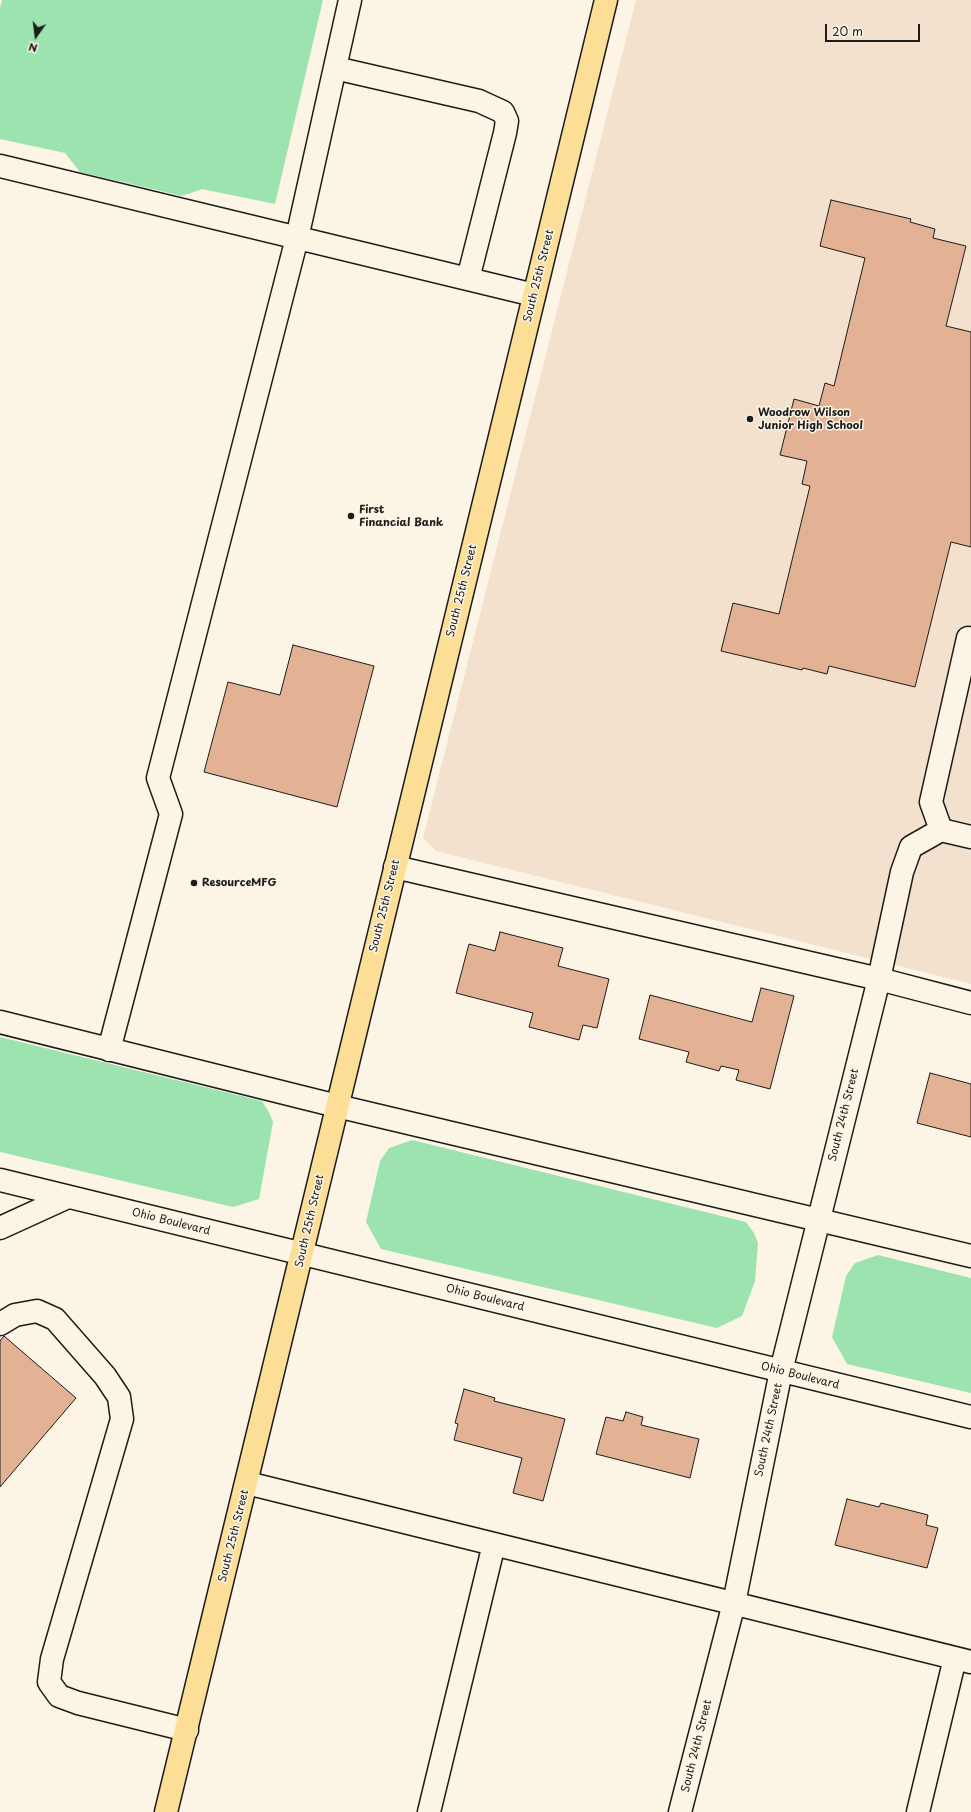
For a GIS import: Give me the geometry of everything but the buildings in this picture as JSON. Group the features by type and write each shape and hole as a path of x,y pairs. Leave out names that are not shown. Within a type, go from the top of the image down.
{"main road":[{"name":"South 25th Street","path":"166,1812 606,0"}],"street":[{"path":"109,1050 171,814 158,778 297,238 350,0"},
{"path":"335,68 479,101 503,112 507,121 505,133 468,279"},
{"path":"0,166 534,295"},
{"path":"968,638 931,802 941,830 971,837"},
{"name":"South 24th Street","path":"680,1812 734,1603 781,1371 879,979 902,872 911,846 941,830"},
{"path":"395,867 879,979 971,1003"},
{"path":"0,1022 337,1106 971,1256"},
{"name":"Ohio Boulevard","path":"0,1180 971,1417"},
{"path":"0,1228 68,1197"},
{"path":"0,1324 15,1315 37,1311 55,1319 105,1376 119,1397 122,1419 52,1659 49,1682 59,1696 78,1703 187,1730"},
{"path":"247,1483 963,1660 918,1812"},
{"path":"429,1812 494,1544"}],"shaded area":[{"name":"Woodrow Wilson Junior High School","path":"636,0 971,0 971,984 436,851 423,838"}],"green space":[{"path":"2,0 323,0 275,204 202,189 182,196 80,172 65,153 0,139 0,8"},
{"path":"0,1037 262,1101 273,1122 259,1199 233,1207 0,1152"},
{"path":"412,1140 746,1222 754,1233 758,1243 755,1281 742,1316 717,1328 381,1249 366,1222 380,1161 389,1148"},
{"path":"878,1255 971,1278 971,1393 847,1364 832,1337 846,1276 855,1263"}],"place":[{"name":"Woodrow Wilson Junior High School","path":"750,419"},
{"name":"First Financial Bank","path":"351,516"},
{"name":"ResourceMFG","path":"194,883"}]}
